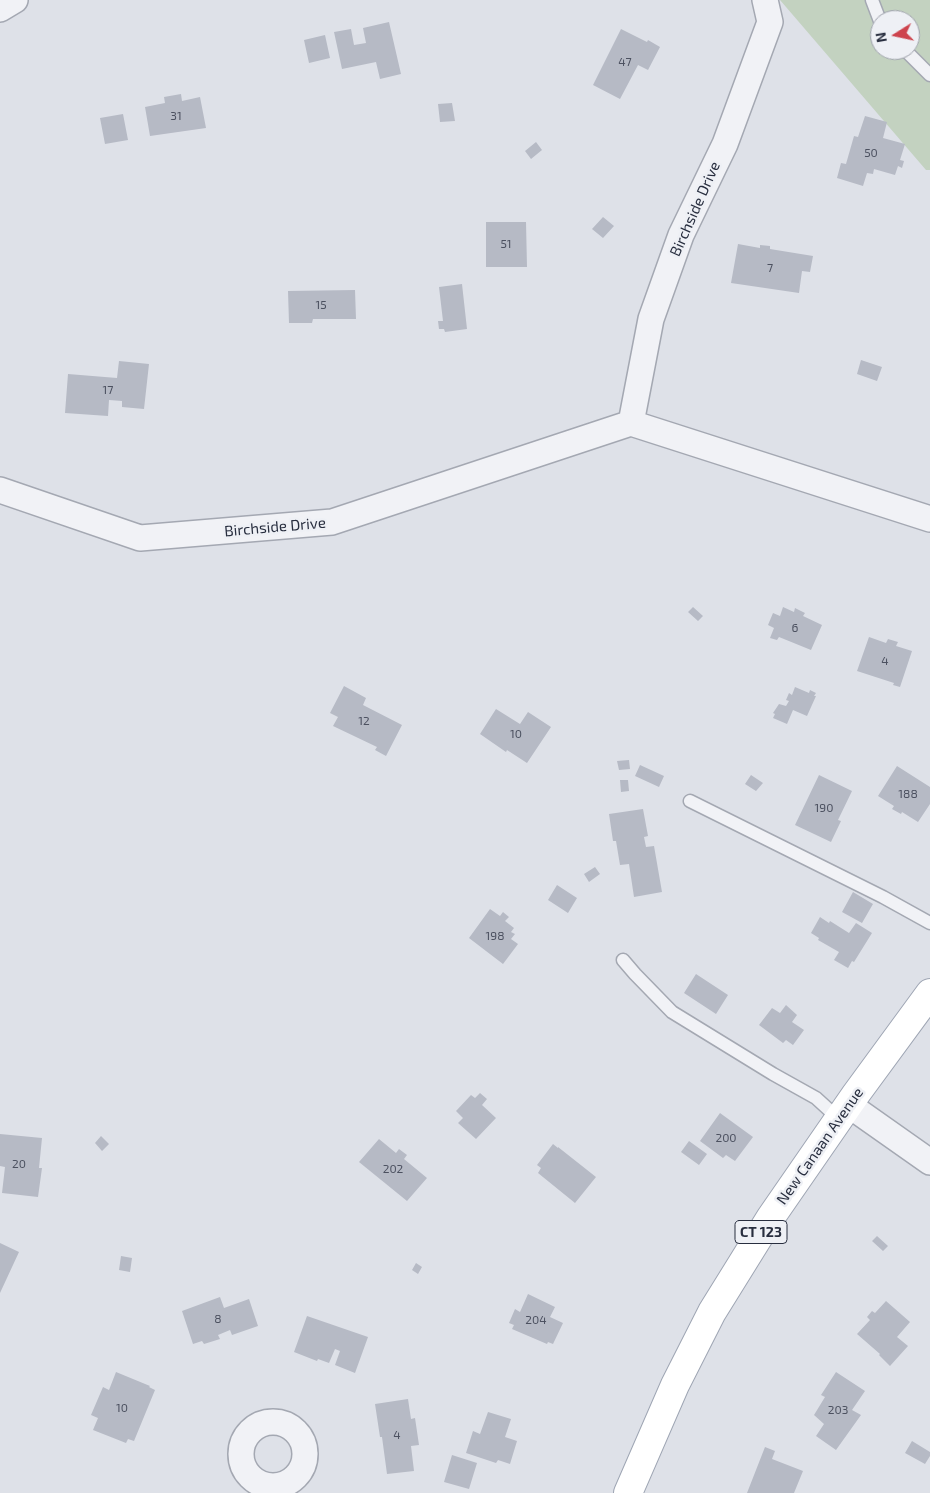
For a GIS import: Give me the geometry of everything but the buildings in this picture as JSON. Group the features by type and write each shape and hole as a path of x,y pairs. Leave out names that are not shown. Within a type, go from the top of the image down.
{"main road":[{"name":"New Canaan Avenue","path":"628,1493 675,1385 712,1312 771,1217 930,993"}],"street":[{"path":"0,9 15,0"},
{"name":"Birchside Drive","path":"0,490 140,538 332,522 631,423 651,319 681,235 725,144 770,22 765,0"},
{"path":"631,423 930,519"},
{"path":"844,1112 930,1162"}],"lane":[{"path":"915,60 930,74"},
{"path":"690,801 883,897 930,923"},
{"path":"623,960 672,1012 773,1074 844,1112"}],"green space":[{"path":"780,0 930,0 930,170 926,170"}]}
